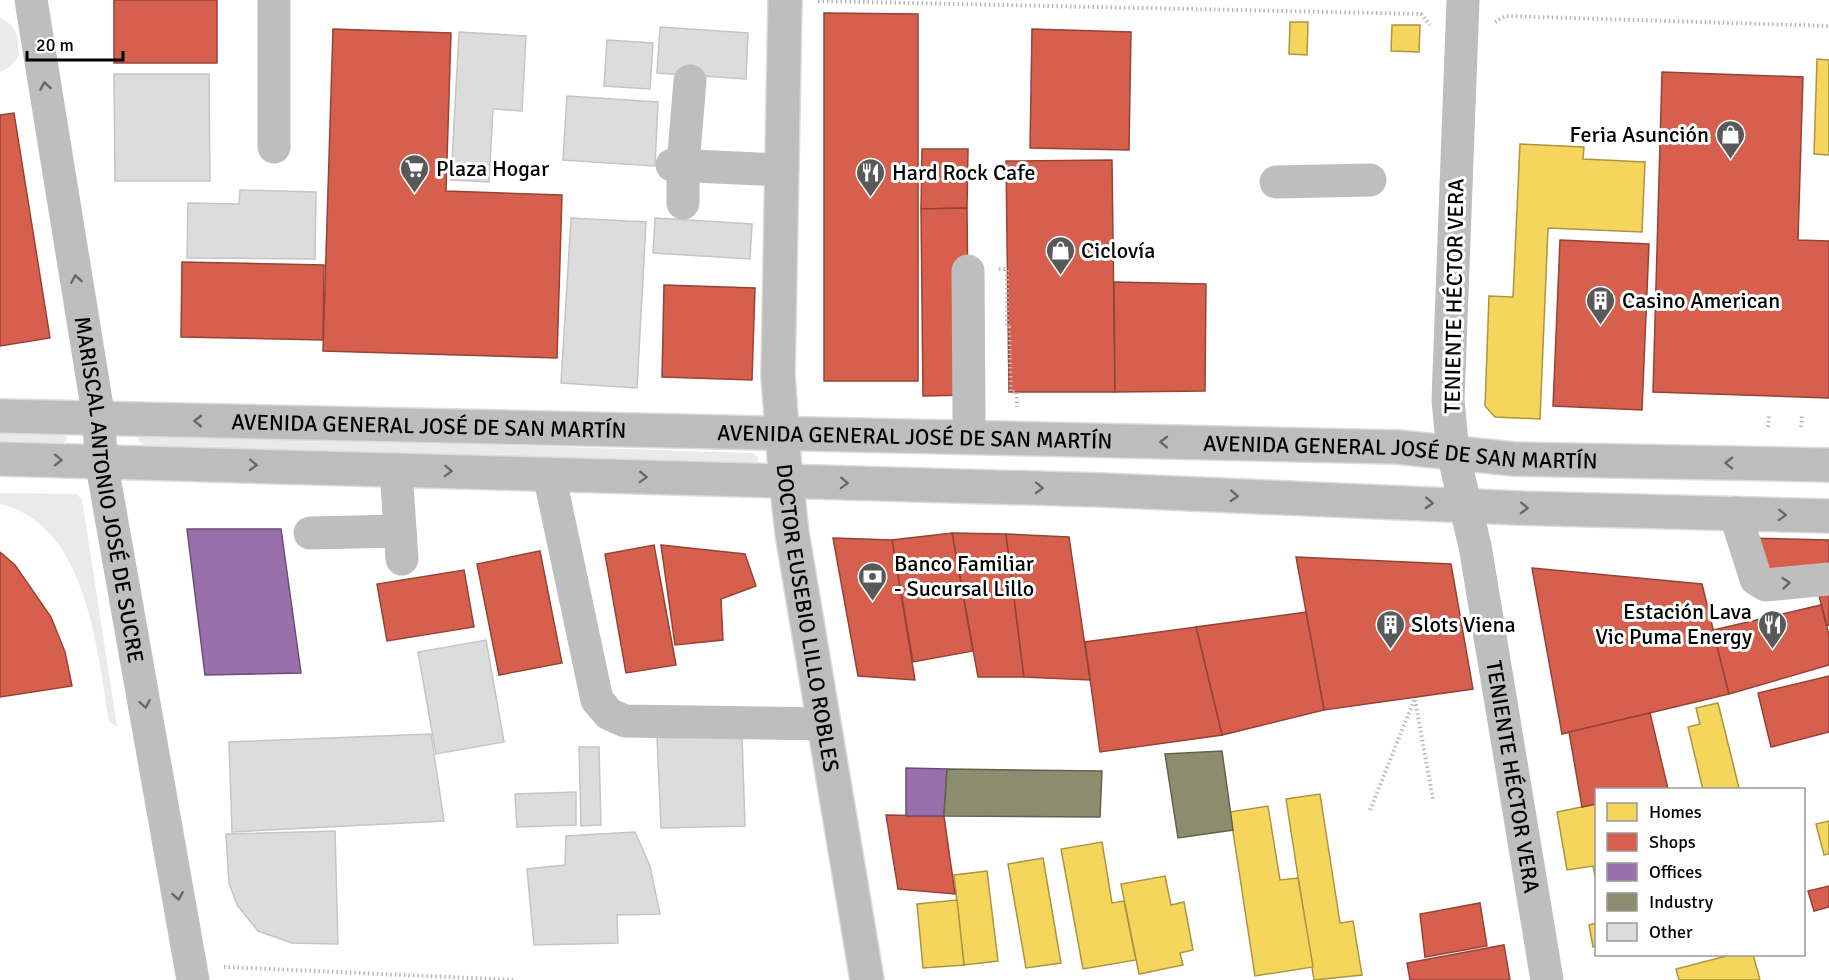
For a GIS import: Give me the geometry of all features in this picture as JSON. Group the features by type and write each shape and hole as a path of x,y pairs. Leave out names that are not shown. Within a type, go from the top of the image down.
{"main road":[{"name":"DOCTOR EUSEBIO LILLO ROBLES","path":"785,0 778,368 786,481 792,533 823,724 867,980"},
{"name":"AVENIDA GENERAL JOSÉ DE SAN MARTÍN","path":"0,416 1397,447 1515,459 1829,465"},
{"name":"AVENIDA GENERAL JOSÉ DE SAN MARTÍN","path":"0,459 102,460 1101,490 1466,505 1829,516"}],"street":[{"name":"MARISCAL ANTONIO JOSÉ DE SUCRE","path":"32,0 99,419 102,460 204,973"},
{"path":"274,0 274,147"},
{"name":"TENIENTE HÉCTOR VERA","path":"1463,0 1448,400 1453,453 1475,546 1548,980"},
{"path":"683,203 678,165 690,81"},
{"path":"678,165 782,170"},
{"path":"1276,182 1370,180"},
{"path":"968,272 969,417"},
{"path":"310,533 401,545 396,470"},
{"path":"549,474 597,700 609,714 625,721 823,724"},
{"path":"1735,513 1756,579 1760,583 1766,585 1829,579"}],"path":[{"path":"807,1 1421,14 1432,27"},
{"path":"1487,27 1506,14 1829,26"},
{"path":"1007,269 1007,327 1009,327 1011,392 1017,392 1017,409"},
{"path":"1801,427 1802,416"},
{"path":"1768,417 1768,427"},
{"path":"1370,810 1415,698 1433,799"},
{"path":"204,973 516,980"}],"shaded area":[{"path":"0,18 11,25 16,33 19,56 10,67 0,72"},
{"path":"0,429 65,432 67,440 63,443 0,441"},
{"path":"143,434 753,453 758,457 758,461 753,464 143,446 138,438"},
{"path":"0,493 76,494 82,499 117,727 109,721 92,626 83,593 70,562 52,536 29,516 0,504"}],"building: Homes":[{"path":"1290,22 1308,22 1307,55 1289,54"},
{"path":"1392,25 1420,25 1419,52 1391,51"},
{"path":"1817,59 1829,60 1829,155 1814,154"},
{"path":"1520,144 1584,147 1583,159 1645,162 1642,232 1548,228 1540,419 1495,417 1485,406 1489,296 1513,297"},
{"path":"1718,703 1739,788 1703,788 1688,727 1700,724 1696,708"},
{"path":"1320,794 1340,923 1353,921 1362,975 1314,980 1286,799"},
{"path":"1595,804 1595,876 1593,866 1567,870 1557,812"},
{"path":"1268,806 1280,880 1298,878 1313,967 1255,976 1230,812"},
{"path":"1829,821 1829,854 1824,855 1816,824"},
{"path":"1102,842 1112,903 1124,901 1136,960 1083,969 1061,849"},
{"path":"1043,858 1061,963 1026,968 1008,864"},
{"path":"987,871 998,961 964,965 954,875"},
{"path":"1165,876 1171,905 1184,902 1193,950 1180,953 1183,965 1139,974 1121,884"},
{"path":"957,900 964,965 923,968 917,904"},
{"path":"1595,923 1595,946 1593,947 1589,925"},
{"path":"1726,956 1754,956 1760,980 1679,980 1676,969"}],"building: Shops":[{"path":"114,0 217,0 217,63 114,63"},
{"path":"824,13 918,14 918,381 824,381"},
{"name":"Plaza Hogar","path":"333,29 451,33 446,191 562,195 557,358 323,351"},
{"path":"1032,29 1131,32 1129,150 1030,148"},
{"name":"Feria Asunción","path":"1662,72 1803,77 1798,240 1829,241 1829,398 1653,392"},
{"path":"14,113 50,338 0,346 0,115"},
{"path":"922,149 968,149 967,208 921,209"},
{"name":"Ciclovía","path":"1112,160 1115,392 1009,392 1006,161"},
{"path":"967,208 969,395 923,396 921,209"},
{"name":"Casino American","path":"1560,240 1649,244 1642,410 1553,406"},
{"path":"182,262 324,265 323,340 181,337"},
{"path":"1114,282 1206,284 1205,391 1115,392"},
{"path":"664,285 755,288 752,380 662,377"},
{"path":"952,533 1006,534 1024,677 978,677"},
{"path":"952,533 973,651 913,662 892,540"},
{"path":"1006,534 1069,537 1090,680 1024,677"},
{"name":"Banco Familiar - Sucursal Lillo","path":"833,538 892,540 915,680 858,676"},
{"path":"1744,538 1829,540 1829,625 1827,626 1817,588 1744,589"},
{"path":"654,545 676,665 626,673 605,554"},
{"path":"661,545 745,554 756,586 721,599 723,640 675,645"},
{"path":"540,551 562,663 499,675 477,564"},
{"path":"0,552 15,565 51,617 65,652 72,686 0,697"},
{"name":"Slots Viena","path":"1296,557 1451,564 1473,689 1324,710"},
{"path":"1532,568 1702,584 1729,694 1562,734"},
{"path":"464,570 474,627 387,641 377,584"},
{"name":"Estación Lava Vic Puma Energy","path":"1821,605 1829,635 1829,665 1729,694 1713,630"},
{"path":"1306,612 1324,710 1222,735 1196,627"},
{"path":"1196,627 1222,735 1100,752 1085,642"},
{"path":"1829,676 1829,732 1771,747 1758,693"},
{"path":"1650,713 1668,788 1595,788 1595,804 1582,807 1569,732"},
{"path":"886,815 944,816 955,894 898,889"},
{"path":"1829,886 1829,907 1814,911 1808,891"},
{"path":"1480,903 1487,946 1425,957 1420,914"},
{"path":"1504,945 1510,980 1410,980 1407,963"}],"building: Offices":[{"path":"187,529 281,529 301,673 205,675"},
{"path":"906,768 947,769 944,816 906,816"}],"building: Industry":[{"path":"1222,751 1233,830 1178,838 1165,754"},
{"path":"947,769 1102,771 1100,817 944,816"}],"building: Other":[{"path":"660,27 748,33 746,79 657,73"},
{"path":"459,32 526,36 522,111 493,109 489,182 451,180"},
{"path":"607,40 653,43 650,89 604,86"},
{"path":"114,74 209,74 210,181 115,181"},
{"path":"567,96 658,102 655,166 563,160"},
{"path":"240,190 316,192 315,259 187,258 188,203 239,204"},
{"path":"571,218 646,222 637,388 561,383"},
{"path":"655,218 752,224 750,259 653,253"},
{"path":"486,640 504,742 436,754 418,652"},
{"path":"431,734 444,821 232,832 229,742"},
{"path":"742,735 745,826 661,828 657,737"},
{"path":"579,747 599,747 601,825 581,826"},
{"path":"576,792 576,825 517,827 515,794"},
{"path":"335,831 338,944 292,943 258,931 237,905 229,883 226,834"},
{"path":"635,832 650,866 660,914 617,915 618,943 534,945 527,869 565,865 566,836"}],"place":[{"name":"Feria Asunción","path":"1730,160"},
{"name":"Plaza Hogar","path":"415,194"},
{"name":"Hard Rock Cafe","path":"871,198"},
{"name":"Ciclovía","path":"1060,276"},
{"name":"Casino American","path":"1601,326"},
{"name":"Banco Familiar - Sucursal Lillo","path":"873,602"},
{"name":"Slots Viena","path":"1390,650"},
{"name":"Estación Lava Vic Puma Energy","path":"1773,650"}]}
